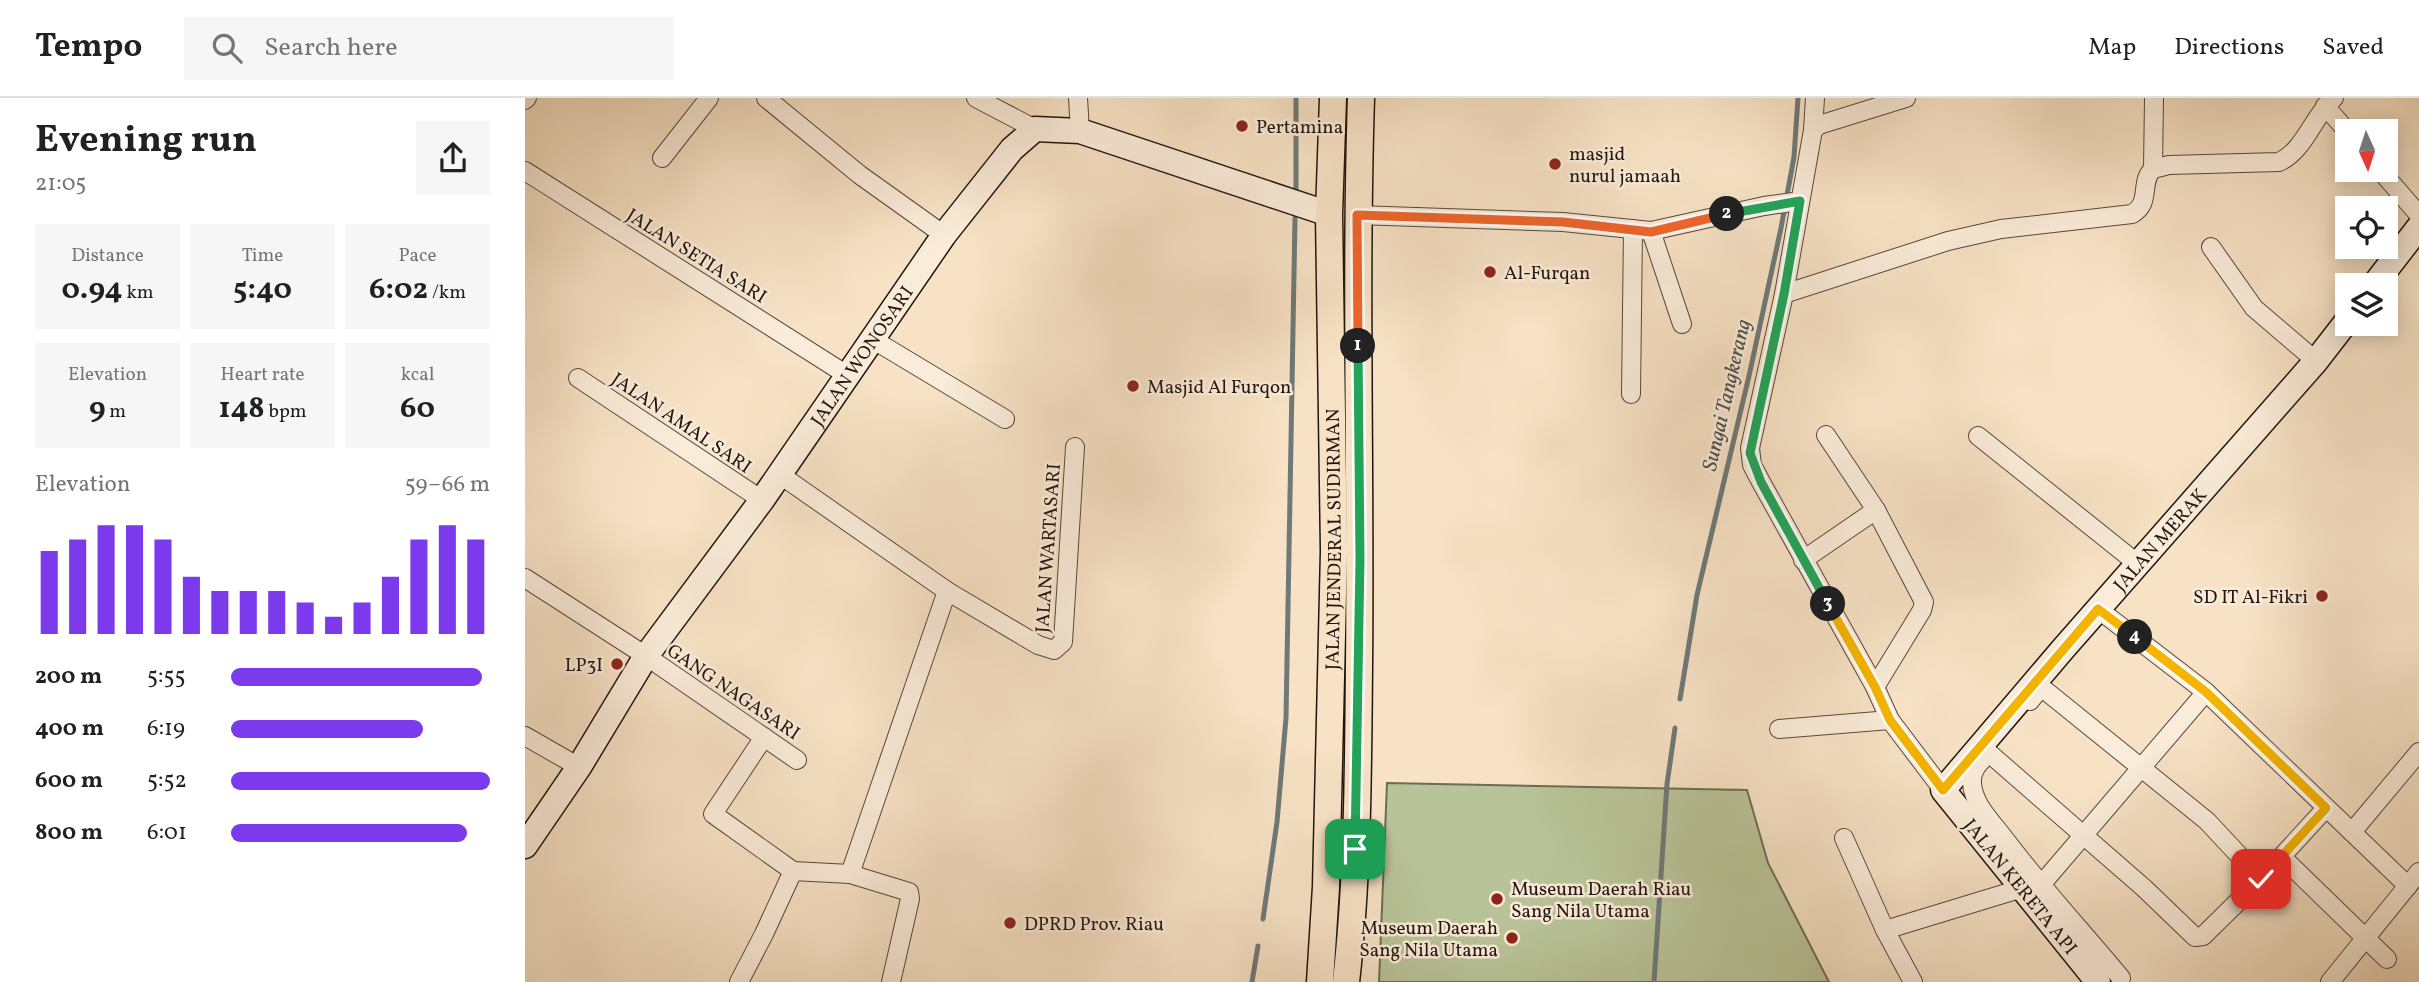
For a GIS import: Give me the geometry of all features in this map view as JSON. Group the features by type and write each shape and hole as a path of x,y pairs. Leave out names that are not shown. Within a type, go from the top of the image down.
{"main road":[{"name":"JALAN JENDERAL SUDIRMAN","path":"1320,982 1326,887 1333,551 1329,214 1333,98"},
{"name":"JALAN JENDERAL SUDIRMAN","path":"1346,982 1355,861 1359,721 1357,215 1361,98"}],"street":[{"path":"662,158 709,98"},
{"path":"976,98 1035,129 1080,131 1329,214"},
{"path":"1078,98 1080,131"},
{"path":"1815,98 1813,131 1784,294 1750,453 1761,482 1875,687 1890,720 1943,790"},
{"path":"1813,131 1819,125 1906,98"},
{"path":"2153,169 2154,98"},
{"path":"775,101 860,175 944,235"},
{"path":"1784,294 1948,241 2001,229 2132,214 2143,206 2147,175 2153,169 2169,165 2279,162 2292,154 2330,102 2340,119"},
{"name":"JALAN WONOSARI","path":"525,846 579,767 646,656 762,500 944,235 1011,149 1035,129"},
{"name":"JALAN SETIA SARI","path":"527,178 847,375"},
{"path":"2390,182 2419,215"},
{"path":"1357,215 1563,222 1651,232 1764,206 1800,201"},
{"path":"2383,273 2419,227"},
{"path":"1631,394 1633,229"},
{"path":"1651,232 1682,324"},
{"path":"2211,247 2254,308 2316,361"},
{"name":"JALAN MERAK","path":"1943,790 2335,336"},
{"path":"872,339 1005,419"},
{"name":"JALAN AMAL SARI","path":"579,378 762,500"},
{"path":"1826,435 1876,510 1924,602 1922,610 1875,687"},
{"path":"1978,436 2138,564"},
{"name":"JALAN WARTASARI","path":"779,474 947,591 1046,649 1053,650 1062,645 1075,447"},
{"path":"1803,560 1876,510"},
{"name":"GANG NAGASARI","path":"525,578 646,656 797,760"},
{"path":"850,874 947,591"},
{"path":"2098,609 2206,692 2352,832 2414,879 2330,982"},
{"path":"2032,887 1976,797 1972,775 1977,765 2041,687 2207,821 2261,879"},
{"path":"1885,930 2032,887 2083,836 2206,692"},
{"path":"1779,729 1890,720"},
{"path":"525,736 579,767"},
{"path":"764,737 713,814 793,871 850,874 904,889 911,896 891,982"},
{"path":"2352,832 2419,752"},
{"path":"1989,753 2196,936 2203,936 2261,879 2326,808"},
{"name":"JALAN KERETA API","path":"1943,790 2032,887 2109,980"},
{"path":"1844,838 1885,930 1913,982"},
{"path":"2282,857 2387,958"},
{"path":"739,982 793,871"}],"green space":[{"path":"1387,783 1747,790 1768,863 1829,982 1379,982"}],"waterway":[{"path":"1296,98 1296,190"},
{"name":"Sungai Tangkerang","path":"1680,699 1697,595 1781,228 1794,157 1798,98"},
{"path":"1263,919 1277,822 1286,718 1295,218"},
{"name":"Sungai Tangkerang","path":"1654,982 1667,784 1675,728"},
{"path":"1252,982 1258,946"}],"place":[{"name":"Pertamina","path":"1242,126"},
{"name":"masjid nurul jamaah","path":"1555,164"},
{"name":"Al-Furqan","path":"1490,272"},
{"name":"Masjid Al Furqon","path":"1133,386"},
{"name":"SD IT Al-Fikri","path":"2322,596"},
{"name":"LP3I","path":"617,664"},
{"name":"Museum Daerah Riau Sang Nila Utama","path":"1497,899"},
{"name":"DPRD Prov. Riau","path":"1010,923"},
{"name":"Museum Daerah Sang Nila Utama","path":"1512,938"}],"route":[{"path":"1355,849 1360,560 1357,215 1563,222 1651,232 1764,206 1800,201 1784,294 1750,448 1752,465 1875,687 1890,720 1943,790 2098,609 2206,692 2326,808 2261,879"}]}
